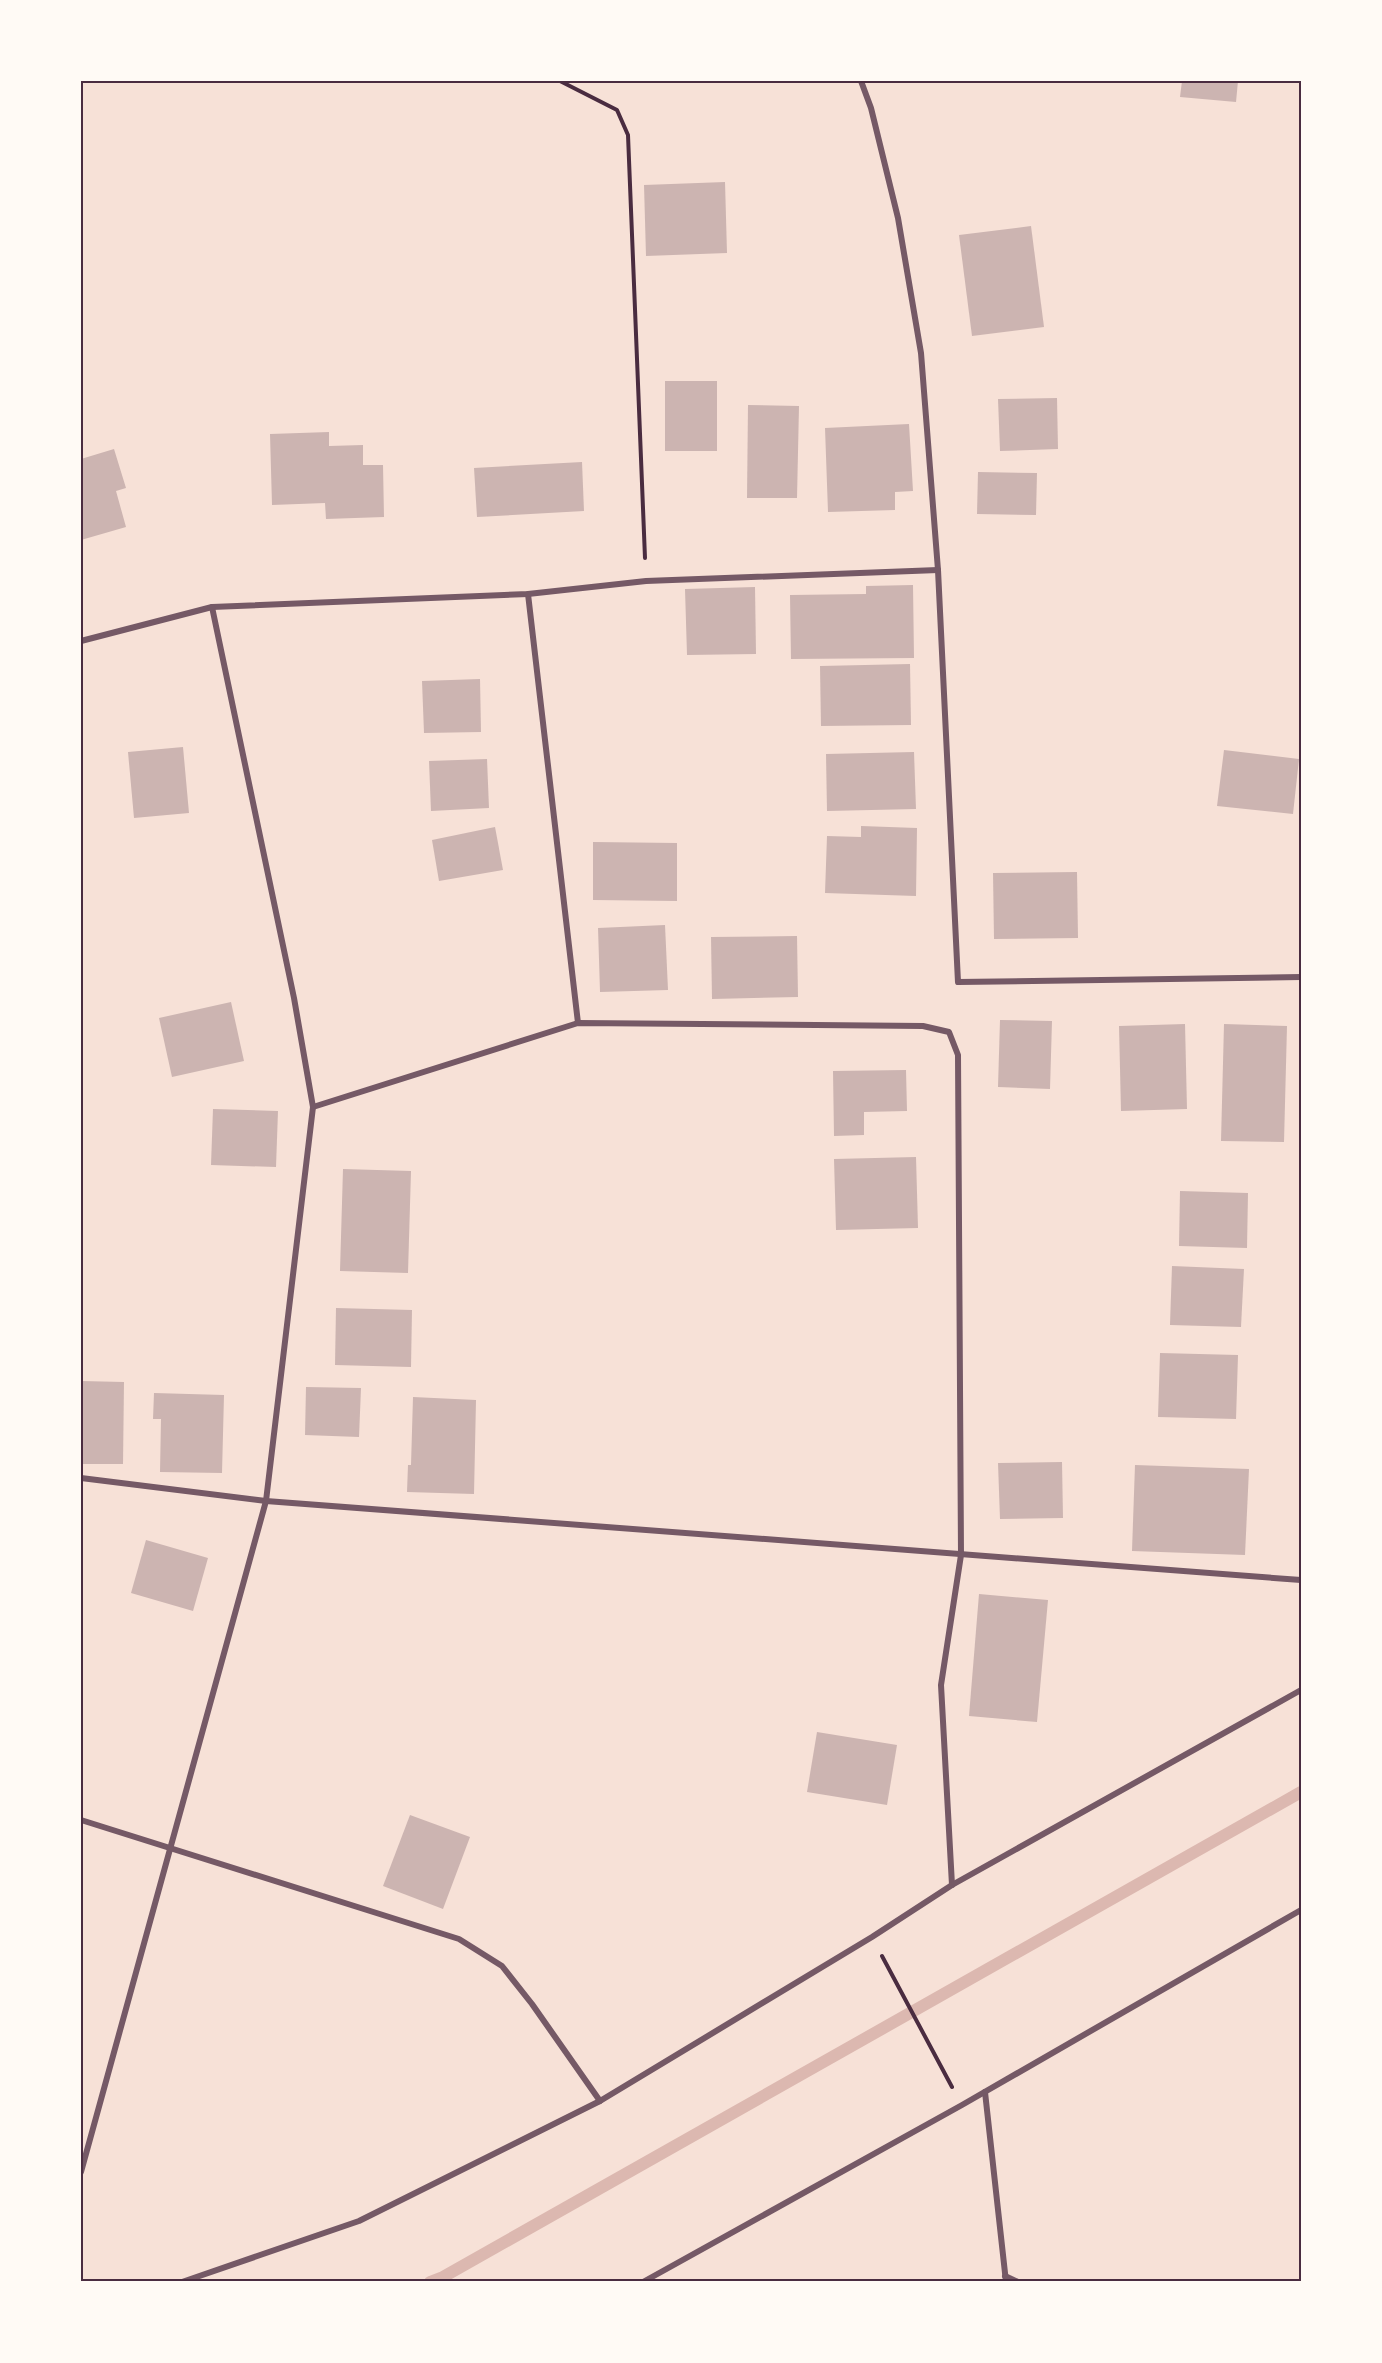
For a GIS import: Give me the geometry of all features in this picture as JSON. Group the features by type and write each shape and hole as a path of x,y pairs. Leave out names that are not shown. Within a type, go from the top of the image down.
{"street":[{"path":"861,81 871,108 898,218 921,353 938,570 958,982 1301,977"},
{"path":"81,642 212,607 528,594 646,581 938,570"},
{"path":"528,594 578,1023"},
{"path":"81,2172 266,1501 312,1107 294,998 212,607"},
{"path":"312,1107 578,1023 923,1026 949,1032 958,1055 961,1555 941,1685 952,1886"},
{"path":"81,1478 266,1501 1301,1580"},
{"path":"182,2282 359,2221 600,2101 872,1937 952,1886 1301,1690"},
{"path":"81,1820 459,1939 502,1966 532,2004 600,2101"},
{"path":"643,2282 985,2092 1301,1910"},
{"path":"985,2092 1005,2279 1018,2282"}],"path":[{"path":"560,81 617,110 628,135 646,581"},
{"path":"872,1937 962,2105"}],"building":[{"path":"1182,81 1238,81 1236,102 1180,97"},
{"path":"725,182 727,253 646,256 644,185"},
{"path":"1031,226 1044,327 972,336 959,235"},
{"path":"665,381 717,381 717,451 665,451"},
{"path":"1057,398 1058,449 1000,451 998,399"},
{"path":"748,405 799,406 797,498 747,498"},
{"path":"909,424 913,491 895,492 895,510 828,512 825,428"},
{"path":"329,432 329,446 363,445 363,465 383,465 384,517 326,519 325,503 272,505 270,434"},
{"path":"114,449 126,488 116,491 126,527 81,540 81,459"},
{"path":"582,462 584,511 477,517 474,468"},
{"path":"978,472 1037,473 1036,515 977,514"},
{"path":"913,585 914,658 791,659 790,595 866,594 866,586"},
{"path":"755,587 756,654 687,655 685,589"},
{"path":"910,664 911,725 821,726 820,666"},
{"path":"480,679 481,732 424,733 422,681"},
{"path":"183,747 189,813 134,818 128,752"},
{"path":"1224,750 1299,759 1293,814 1217,806"},
{"path":"914,752 916,809 827,811 826,754"},
{"path":"487,759 489,808 431,811 429,761"},
{"path":"861,826 917,828 916,896 825,893 827,836 861,837"},
{"path":"495,827 503,870 439,881 432,840"},
{"path":"593,842 677,843 677,901 593,900"},
{"path":"1077,872 1078,938 994,939 993,873"},
{"path":"665,925 668,990 600,992 598,928"},
{"path":"797,936 798,997 712,999 711,937"},
{"path":"231,1002 244,1061 172,1077 159,1018"},
{"path":"1000,1020 1052,1021 1050,1089 998,1087"},
{"path":"1185,1024 1187,1109 1121,1111 1119,1026"},
{"path":"1224,1024 1287,1026 1284,1142 1221,1141"},
{"path":"906,1070 907,1111 864,1112 864,1135 834,1136 833,1071"},
{"path":"213,1109 278,1111 276,1167 211,1165"},
{"path":"916,1157 918,1228 836,1230 834,1159"},
{"path":"343,1169 411,1171 408,1273 340,1271"},
{"path":"1180,1191 1248,1193 1247,1248 1179,1246"},
{"path":"1172,1266 1244,1269 1241,1327 1170,1325"},
{"path":"336,1308 412,1310 411,1367 335,1365"},
{"path":"1160,1353 1238,1355 1236,1419 1158,1417"},
{"path":"81,1381 124,1382 123,1464 81,1464"},
{"path":"306,1387 361,1388 359,1437 305,1435"},
{"path":"154,1393 224,1395 222,1473 160,1472 161,1419 153,1419"},
{"path":"413,1397 476,1400 474,1494 407,1492 408,1465 411,1465"},
{"path":"1062,1462 1063,1518 1000,1519 998,1463"},
{"path":"1135,1465 1249,1469 1245,1555 1132,1551"},
{"path":"146,1540 208,1558 193,1611 131,1593"},
{"path":"979,1594 1048,1600 1037,1722 969,1716"},
{"path":"817,1732 897,1745 887,1805 807,1792"},
{"path":"410,1815 470,1837 443,1909 383,1886"}],"waterway":[{"path":"430,2282 443,2277 1301,1792"}]}
